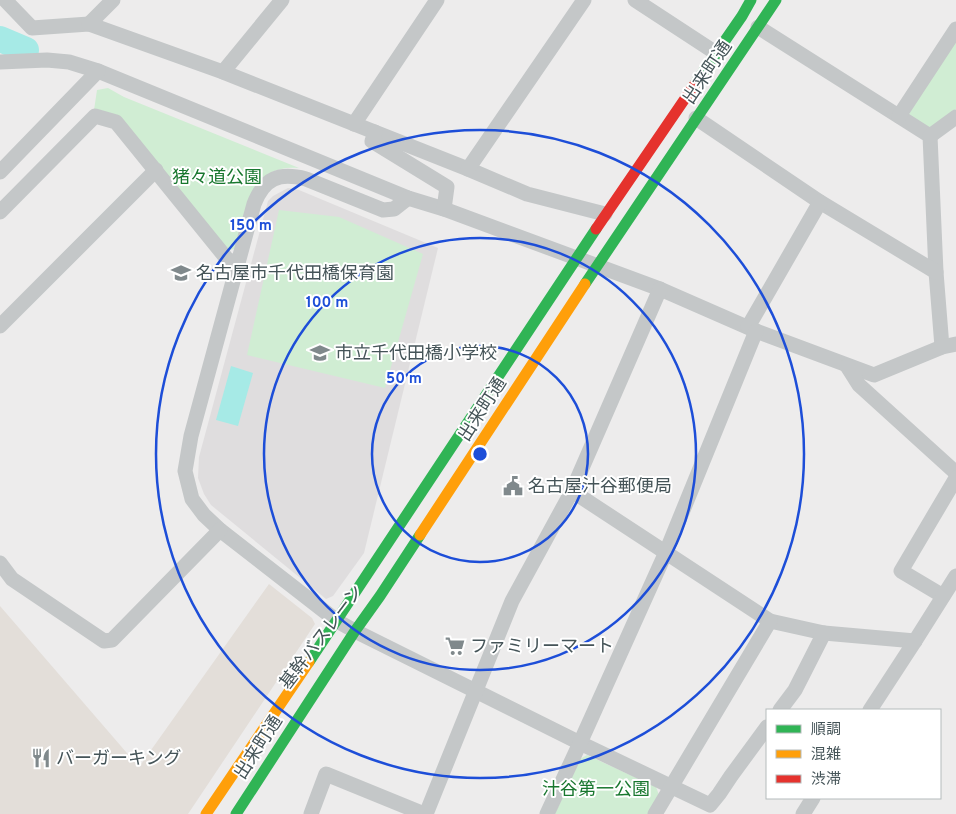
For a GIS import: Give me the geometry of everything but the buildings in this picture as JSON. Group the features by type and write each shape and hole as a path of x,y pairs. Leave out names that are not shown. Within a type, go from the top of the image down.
{"main road":[{"name":"出来町通","path":"388,583 776,0"},
{"name":"出来町通","path":"206,814 337,620 605,214 742,16"},
{"name":"出来町通","path":"236,814 354,630"}],"street":[{"path":"5,0 32,28 89,24 223,72 527,194 605,214"},
{"path":"89,24 113,0"},
{"path":"223,72 282,0"},
{"path":"354,124 437,0"},
{"path":"468,169 584,0"},
{"path":"635,0 716,53"},
{"path":"742,16 753,0"},
{"path":"758,27 930,136"},
{"path":"899,116 956,29"},
{"path":"1,62 47,60 69,62 98,71 407,198 444,209 660,289 752,329 874,375 949,346 936,272 930,136"},
{"path":"0,172 98,71"},
{"path":"0,212 95,116 116,122 227,258 238,264"},
{"path":"930,136 956,117"},
{"path":"696,118 820,202 936,272"},
{"path":"375,132 372,141 447,187 444,209"},
{"path":"0,326 156,170"},
{"path":"407,198 394,209 382,210 306,179 292,176 277,177 267,182 258,193 192,436 185,471 192,498 204,515 220,530 337,620 476,692 670,787 707,809 766,728"},
{"path":"546,814 666,552 752,329 820,202"},
{"path":"311,814 326,774 425,814 512,601 572,491 660,289"},
{"path":"847,366 859,385 956,474"},
{"path":"943,596 901,571 956,478"},
{"path":"572,491 770,621 824,633 915,641"},
{"path":"0,564 12,579 104,641 112,640 220,530"},
{"path":"871,709 956,576"},
{"name":"基幹バスレーン","path":"216,814 254,756 354,630 378,592 388,583"},
{"path":"655,814 770,621"},
{"path":"781,709 795,690 824,633"},
{"path":"803,814 813,799"}],"shaded area":[{"name":"市立千代田橋小学校","path":"288,188 299,190 438,248 364,553 333,596 326,599 211,505 204,494 198,478 199,457 268,201"},
{"path":"269,584 312,618 315,624 188,814 0,814 0,606 139,767"}],"green space":[{"path":"956,27 956,109 929,129 908,116"},
{"name":"猪々道公園","path":"108,88 124,97 299,168 286,168 274,171 255,186 236,249 228,250 118,116 94,110 97,90"},
{"path":"279,210 339,217 423,254 385,388 247,355"},
{"name":"汁谷第一公園","path":"587,755 656,787 659,795 648,814 555,814 580,759"}],"water":[{"path":"231,366 253,373 238,426 216,420"}],"waterway":[{"path":"0,39 26,50"}],"traffic: fast":[{"path":"695,84 751,0"},
{"path":"585,284 776,0"},
{"path":"309,662 596,229"},
{"path":"236,814 420,535"}],"traffic: slow":[{"path":"420,535 585,284"},
{"path":"206,814 309,662"}],"traffic: jam":[{"path":"596,229 695,84"}],"place":[{"name":"名古屋市千代田橋保育園","path":"181,273"},
{"name":"市立千代田橋小学校","path":"320,353"},
{"name":"名古屋汁谷郵便局","path":"513,486"},
{"name":"ファミリーマート","path":"455,646"},
{"name":"バーガーキング","path":"41,758"}]}
